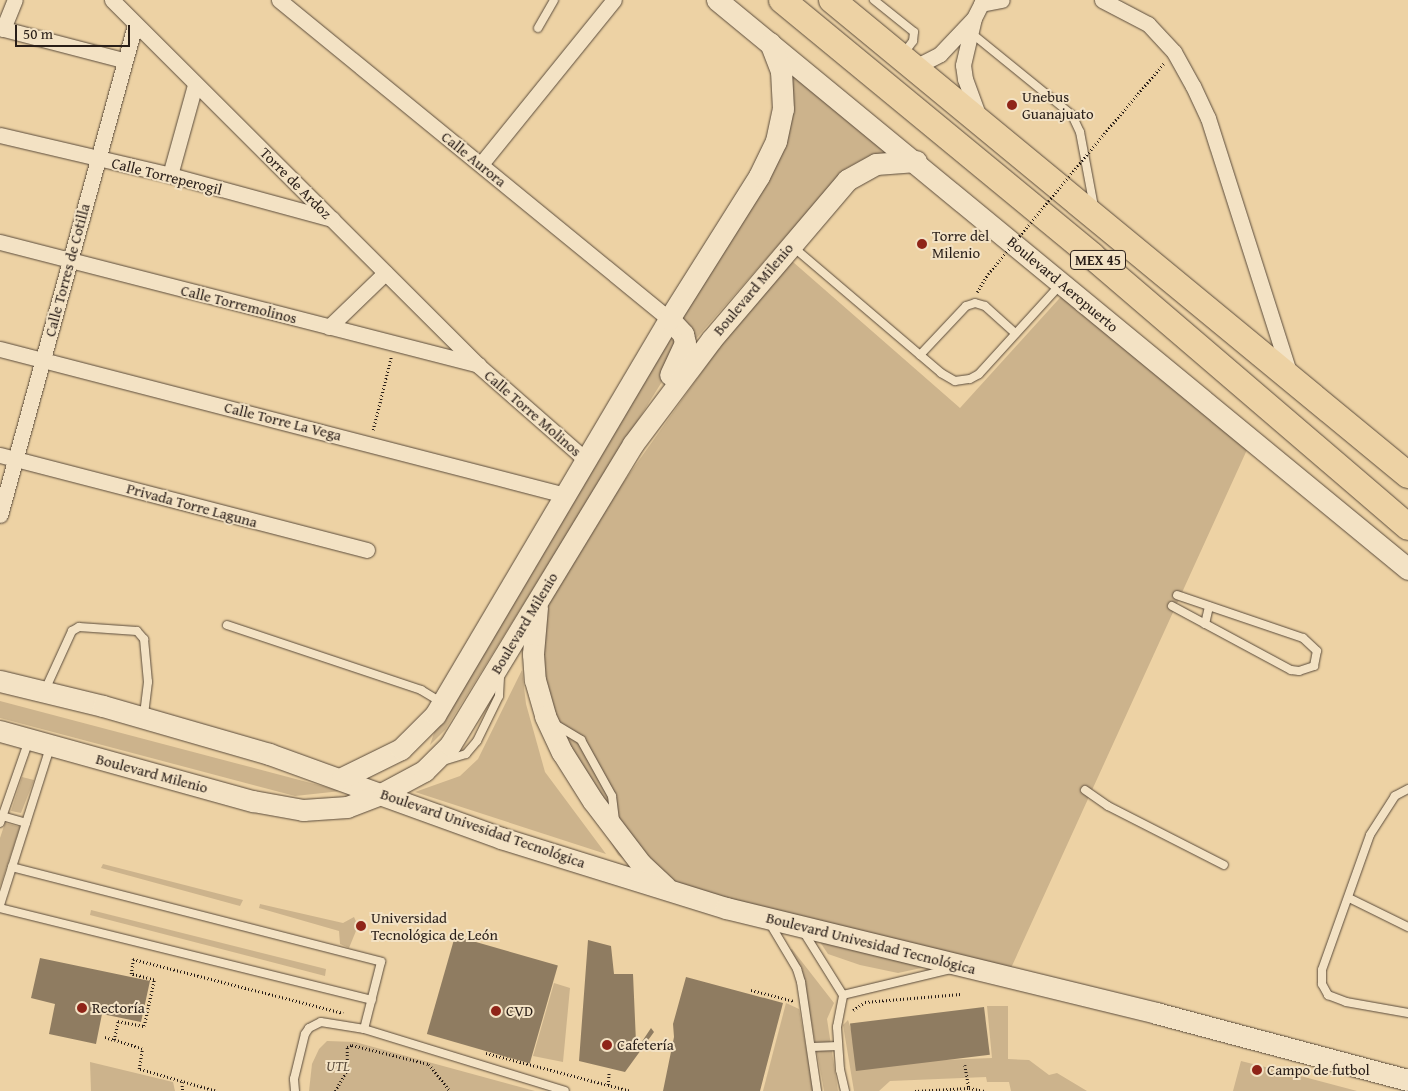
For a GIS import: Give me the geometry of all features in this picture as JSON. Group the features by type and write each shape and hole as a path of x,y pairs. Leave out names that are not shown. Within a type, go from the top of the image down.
{"highway":[{"name":"MEX 45","path":"782,0 1091,255 1408,527"},
{"name":"MEX 45","path":"832,0 1408,475"},
{"path":"1373,498 1408,538"}],"street":[{"path":"15,0 2,28 123,60"},
{"name":"Torre de Ardoz","path":"112,0 195,85 479,366"},
{"name":"Calle Aurora","path":"279,0 668,319"},
{"path":"481,164 614,0"},
{"name":"Boulevard Aeropuerto","path":"717,0 1062,282 1408,569"},
{"path":"908,62 940,54 969,26 982,2 1002,0"},
{"path":"1102,0 1148,24 1174,52 1208,118 1292,381"},
{"name":"Calle Torres de Cotilla","path":"0,515 96,158 135,24"},
{"path":"969,26 964,57 965,79 982,123"},
{"name":"Boulevard Milenio","path":"342,778 401,749 424,729 442,703 566,495 668,319 759,176 776,141 783,108 783,82 769,41"},
{"path":"170,175 195,85"},
{"name":"Calle Torreperogil","path":"0,135 170,175 333,220"},
{"name":"Boulevard Milenio","path":"0,732 282,807 303,810 348,807 383,794 434,763 450,745 538,600 664,400 790,244 838,189 861,170 884,162 916,162"},
{"name":"Calle Torremolinos","path":"0,242 479,366"},
{"path":"329,327 385,273"},
{"path":"664,400 669,378 685,347 683,334 668,319"},
{"name":"Calle Torre La Vega","path":"0,349 370,442 566,495"},
{"name":"Calle Torre Molinos","path":"479,366 586,460"},
{"name":"Privada Torre Laguna","path":"0,455 368,550"},
{"path":"538,600 532,654 538,694 547,721 562,752 617,834 641,864 670,891"},
{"path":"0,681 144,717 342,778"},
{"name":"Boulevard Univesidad Tecnológica","path":"342,778 501,838 670,891 1408,1080"}],"lane":[{"path":"538,28 554,0"},
{"path":"874,0 914,32 908,62"},
{"path":"969,26 1072,115 1080,132 1096,219"},
{"path":"790,244 948,378 963,381 979,374 1062,282"},
{"path":"920,355 966,306 975,303 985,306 1015,333"},
{"path":"1172,606 1291,670 1309,670 1316,661 1317,651 1303,638 1177,595"},
{"path":"1205,624 1209,606"},
{"path":"227,625 421,690 442,703"},
{"path":"44,692 72,631 79,627 137,631 144,639 148,682 144,717"},
{"path":"26,823 1,820 30,739"},
{"path":"50,745 0,906 372,1000"},
{"path":"1408,789 1395,796 1370,834 1322,970 1326,991 1346,1002 1408,1013"},
{"path":"1085,790 1108,806 1224,865"},
{"path":"12,867 381,962 364,1029"},
{"path":"1349,898 1408,927"},
{"path":"766,917 797,969 812,1047 817,1091"},
{"path":"800,925 843,995 838,1015 838,1046 845,1091"},
{"path":"843,995 965,966"},
{"path":"294,1091 294,1079 309,1028 328,1022 364,1029 565,1091"},
{"path":"812,1047 838,1046"}],"path":[{"path":"975,303 977,291 988,274 1113,122 1174,52"},
{"path":"370,442 395,344"},
{"path":"751,990 795,1002"},
{"path":"849,1012 865,1002 961,994"},
{"path":"114,1040 118,1021"},
{"path":"105,1037 142,1049 139,1069 216,1091"},
{"path":"335,1091 347,1070 347,1047 352,1045 429,1064 450,1091"},
{"path":"964,1065 968,1088"},
{"path":"608,1085 609,1072"},
{"path":"182,1082 182,1091"},
{"path":"914,1091 968,1088 985,1091"}],"green space":[{"path":"792,74 888,152 869,156 845,169 694,341 679,317 778,150"},
{"path":"785,255 960,408 1067,290 1251,441 1006,979 670,891 618,855 552,741 534,608"},
{"path":"669,338 677,342 678,356 445,730 430,745 436,727"},
{"path":"522,670 526,704 545,772 606,854 415,792 460,776 478,759"},
{"path":"0,701 341,791 295,796 0,718"},
{"path":"22,777 34,780 21,813 11,811"},
{"path":"5,823 20,827 0,887 0,838"},
{"path":"103,864 243,900 240,906 101,868"},
{"path":"260,904 343,923 354,917 358,926 349,948 340,944 339,931 259,908"},
{"path":"91,910 326,969 325,976 90,915"},
{"path":"816,936 926,967 898,973 860,965 828,954"},
{"path":"792,949 834,1003 827,1019 838,1091 824,1091 802,971 789,951"},
{"path":"554,983 570,988 563,1062 533,1056"},
{"path":"786,1003 799,1009 814,1091 763,1091"},
{"path":"987,1006 1008,1006 1008,1059 1029,1060 1049,1075 1057,1073 1087,1091 1011,1091 1009,1082 987,1082 986,1077 890,1081 879,1091 854,1091 843,1025 848,1020 862,1063 992,1058"},
{"name":"UTL","path":"327,1041 355,1042 535,1091 309,1091 312,1064 319,1049"},
{"name":"Campo de futbol","path":"1241,1061 1308,1078 1357,1091 1233,1091"},
{"path":"90,1062 173,1082 175,1091 91,1091"}],"building":[{"path":"455,936 558,965 530,1064 427,1034"},
{"path":"588,940 611,946 614,974 633,974 636,1042 641,1043 651,1028 654,1032 625,1072 579,1061"},
{"path":"40,958 150,981 141,1022 102,1014 96,1044 49,1034 55,1004 31,998"},
{"path":"686,977 783,1003 760,1091 663,1091 674,1037 673,1024"},
{"path":"984,1007 990,1055 856,1071 850,1023"}],"place":[{"name":"Unebus Guanajuato","path":"1012,105"},
{"name":"Torre del Milenio","path":"922,244"},
{"name":"Universidad Tecnológica de León","path":"361,926"},
{"name":"Rectoría","path":"82,1008"},
{"name":"CVD","path":"496,1011"},
{"name":"Cafetería","path":"607,1045"},
{"name":"Campo de futbol","path":"1257,1070"}]}
